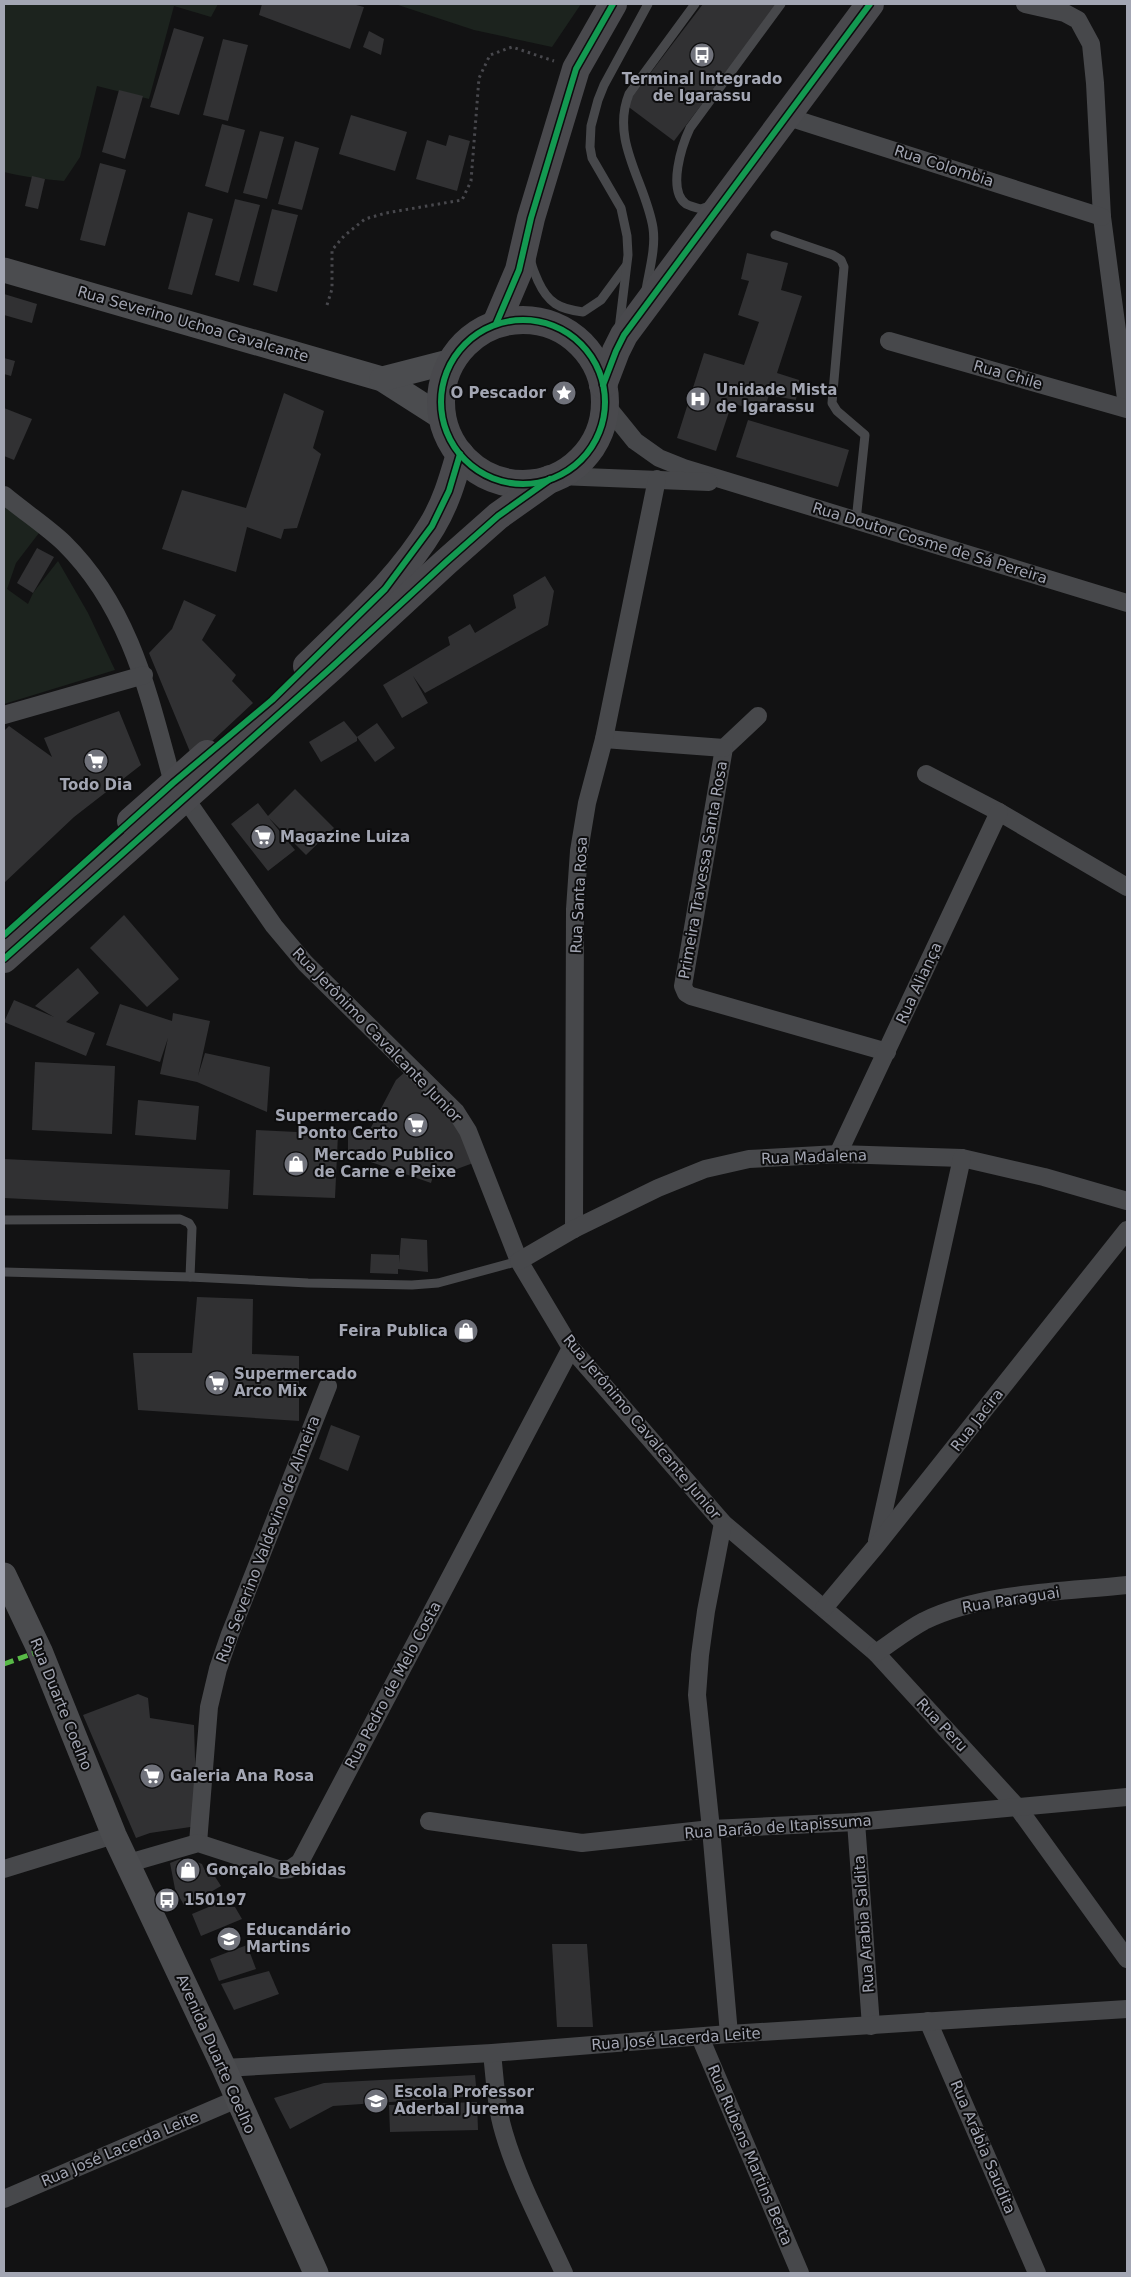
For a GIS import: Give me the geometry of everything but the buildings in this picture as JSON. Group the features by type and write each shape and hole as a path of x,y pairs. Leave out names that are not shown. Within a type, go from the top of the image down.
{"main road":[{"path":"496,324 519,270 531,218 576,69 613,4"},
{"path":"4,935 179,791 498,516 583,458 595,442 602,424 604,395 616,351 624,335 870,4"},
{"name":"Rua Severino Uchoa Cavalcante","path":"4,270 382,379"},
{"path":"554,477 530,483 501,480 474,467 460,454 449,437 442,418 441,399 444,379 452,361 463,345 479,333 496,324 516,320 536,321 555,326 572,336 586,350 597,366 604,395"},
{"path":"382,379 452,361"},
{"path":"382,379 442,418"},
{"path":"4,959 385,589 432,526 449,491 460,454"},
{"name":"Rua Duarte Coelho","path":"4,1576 40,1651 114,1835"},
{"name":"Avenida Duarte Coelho","path":"114,1835 224,2068 316,2273"}],"street":[{"path":"1025,4 1065,13 1078,20 1091,44 1095,75 1102,217 1127,407"},
{"name":"Rua Colombia","path":"785,116 1102,217"},
{"name":"Rua Chile","path":"888,341 1127,407"},
{"path":"604,395 636,441 659,458 732,484"},
{"path":"554,477 732,484"},
{"name":"Rua Santa Rosa","path":"574,1229 575,909 578,861 587,803 604,739 657,480"},
{"name":"Rua Doutor Cosme de Sá Pereira","path":"732,484 1127,603"},
{"name":"Rua Jerônimo Cavalcante Junior","path":"4,495 63,543 96,580 118,615 144,676 179,791 274,926 305,963 456,1112 468,1131 519,1262 571,1348 723,1523"},
{"path":"4,715 144,676"},
{"name":"Primeira Travessa Santa Rosa","path":"758,716 724,748 683,986 686,993 691,996 887,1052"},
{"name":"Primeira Travessa Santa Rosa","path":"604,739 724,748"},
{"path":"926,774 999,812 1127,887"},
{"name":"Rua Aliança","path":"838,1154 999,812"},
{"name":"Rua Madalena","path":"519,1262 574,1229 658,1188 704,1170 749,1159 838,1154 962,1158 1044,1177 1127,1201"},
{"path":"876,1546 962,1158"},
{"name":"Rua Jacira","path":"824,1608 876,1546 1127,1230"},
{"name":"Rua Pedro de Melo Costa","path":"198,1843 281,1870 290,1869 300,1862 571,1348"},
{"name":"Rua Severino Valdevino de Almeira","path":"198,1843 209,1707 218,1669 328,1386"},
{"path":"723,1523 706,1611 697,1695 729,2034"},
{"name":"Rua Peru","path":"723,1523 876,1653 1018,1808 1127,1959"},
{"name":"Rua Paraguai","path":"876,1653 923,1622 960,1607 1006,1598 1127,1585"},
{"name":"Rua Barão de Itapissuma","path":"429,1821 582,1843 711,1829 856,1822 1127,1797"},
{"name":"Rua Arabia Saldita","path":"856,1822 871,2026"},
{"path":"4,1869 114,1835"},
{"path":"129,1864 198,1843"},
{"name":"Rua José Lacerda Leite","path":"224,2068 492,2054 729,2034 1127,2009"},
{"name":"Rua Arábia Saudita","path":"928,2021 1037,2273"},
{"name":"Rua Rubens Martins Berta","path":"700,2037 800,2273"},
{"path":"492,2054 497,2104 504,2133 517,2171 564,2273"},
{"name":"Rua José Lacerda Leite","path":"4,2199 237,2099"}],"lane":[{"path":"616,351 627,264 627,236 621,208 592,158 590,147 591,126 604,85 648,4"},
{"path":"644,308 653,244 653,229 624,138 624,105 629,94 695,4"},
{"path":"726,199 701,209 686,203 678,192 677,173 682,144 690,128 781,4"},
{"path":"531,218 531,265 545,296 566,310 583,312 601,300 627,264"},
{"path":"776,235 833,255 841,260 844,267 832,403 837,412 865,435 856,521"},
{"path":"4,1220 180,1219 189,1223 192,1228 190,1276"},
{"path":"4,1272 190,1276 308,1283 412,1284 438,1283 519,1262"}],"path":[{"path":"327,305 332,288 332,250 344,236 365,219 386,213 462,200 471,181 474,159 473,134 479,78 490,55 512,46 576,69"}],"shaded area":[{"path":"4,4 218,4 211,17 174,6 149,99 97,86 80,157 64,181 26,177 4,172"},
{"path":"395,4 581,4 552,47 474,30"},
{"path":"4,504 42,529 16,563 7,589 28,604 33,593 58,561 88,613 115,670 4,704"}],"marked path":[{"path":"4,1664 40,1651"}],"cycle path":[{"path":"496,324 519,270 531,218 576,69 613,4"},
{"path":"603,385 624,335 870,4"},
{"path":"523,320 547,324 568,334 581,344 591,357 601,378 605,402 601,426 591,447 581,460 568,470 547,480 523,484 499,480 478,470 465,460 455,447 445,426 441,402 445,378 455,357 465,344 478,334 499,324 523,320"},
{"path":"4,935 173,783 272,700 385,589 432,526 449,491 460,454"},
{"path":"4,959 332,667 498,516 550,479"}],"place":[{"name":"Terminal Integrado de Igarassu","path":"702,55"},
{"name":"O Pescador","path":"564,393"},
{"name":"Unidade Mista de Igarassu","path":"698,399"},
{"name":"Todo Dia","path":"96,761"},
{"name":"Magazine Luiza","path":"263,837"},
{"name":"Supermercado Ponto Certo","path":"416,1125"},
{"name":"Mercado Publico de Carne e Peixe","path":"296,1164"},
{"name":"Feira Publica","path":"466,1331"},
{"name":"Supermercado Arco Mix","path":"217,1383"},
{"name":"Galeria Ana Rosa","path":"152,1776"},
{"name":"Gonçalo Bebidas","path":"188,1870"},
{"name":"150197","path":"167,1900"},
{"name":"Educandário Martins","path":"229,1939"},
{"name":"Escola Professor Aderbal Jurema","path":"376,2101"}]}
